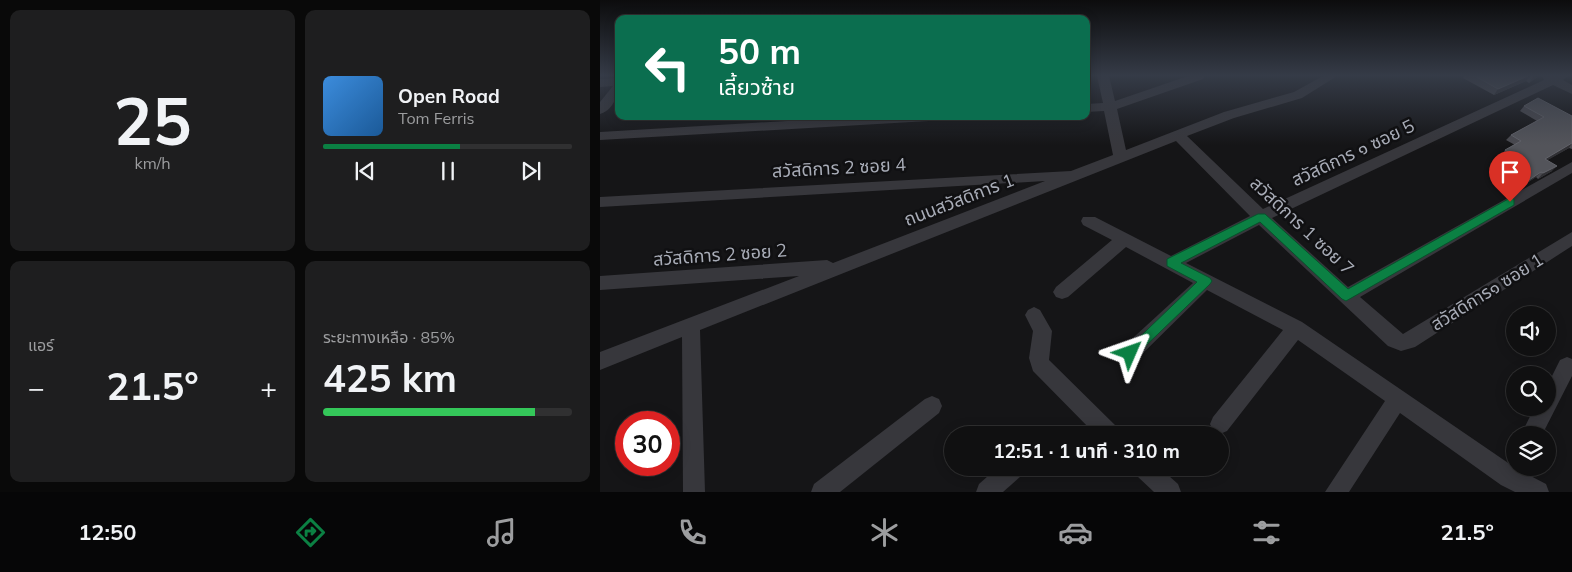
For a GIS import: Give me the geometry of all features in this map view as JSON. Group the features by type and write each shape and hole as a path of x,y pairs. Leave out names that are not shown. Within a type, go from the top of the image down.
{"street":[{"path":"600,110 608,99"},
{"path":"1108,99 1121,158"},
{"path":"1090,108 1110,107 1133,99"},
{"name":"ถนนสวัสดิการ 1","path":"600,361 1229,115 1284,99"},
{"name":"สวัสดิการ ๑ ซอย 5","path":"1171,263 1261,216 1507,99"},
{"path":"600,136 877,120"},
{"name":"สวัสดิการ 1 ซอย 7","path":"1178,135 1346,296 1395,340 1401,342"},
{"path":"1346,296 1572,167"},
{"name":"สวัสดิการ 2 ซอย 4","path":"600,202 1080,174"},
{"path":"1089,221 1296,328 1522,482"},
{"name":"สวัสดิการ๑ ซอย 1","path":"1401,342 1408,341 1572,238"},
{"path":"1062,292 1125,239"},
{"name":"สวัสดิการ 2 ซอย 2","path":"600,284 843,266"},
{"path":"1130,353 1206,281"},
{"path":"1034,315 1042,328 1043,344 1038,360 1040,365 1102,426"},
{"path":"690,490 691,327"},
{"path":"1220,424 1296,328"},
{"path":"1556,388 1567,366"},
{"path":"1336,492 1398,399"},
{"path":"822,492 932,406"},
{"path":"986,492 1004,476"},
{"path":"1153,476 1170,492"}],"building":[{"path":"1540,99 1572,116 1572,143 1545,159 1557,166 1543,173 1541,172 1526,182 1500,166 1515,156 1505,150 1521,141 1511,135 1544,117 1524,106"}],"route":[{"path":"1130,353 1206,281 1171,263 1181,256 1261,216 1346,296 1510,202"}]}
